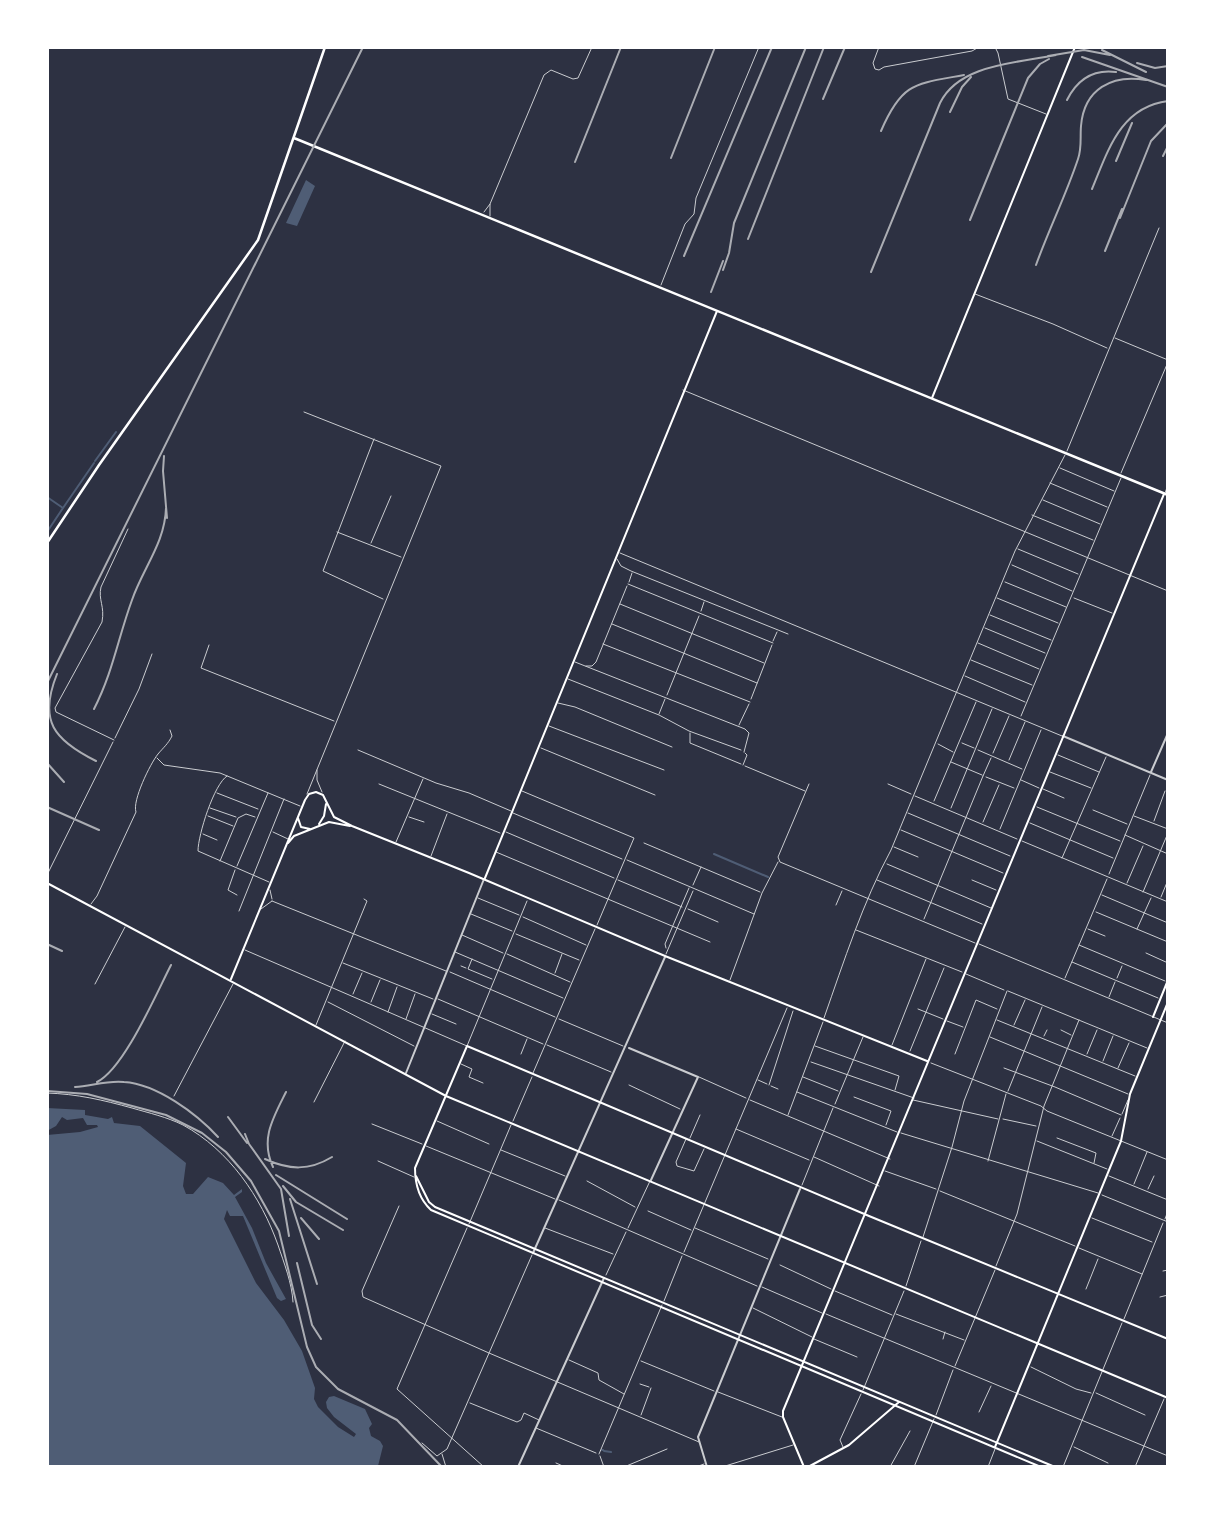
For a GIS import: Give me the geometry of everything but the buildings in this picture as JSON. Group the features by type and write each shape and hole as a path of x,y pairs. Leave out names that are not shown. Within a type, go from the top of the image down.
{"main road":[{"path":"47,543 258,240 325,47"},
{"path":"932,399 1075,47"},
{"path":"294,138 1166,495 1055,754 879,1186 783,1411 783,1417 804,1467"},
{"path":"484,879 718,311"},
{"path":"231,981 306,796 314,792 323,795 334,817 352,826 928,1062"},
{"path":"316,827 324,816 327,803"},
{"path":"298,817 300,826 311,830"},
{"path":"287,843 292,838 331,822 352,826"},
{"path":"47,883 446,1096 1166,1396"},
{"path":"1153,1017 1168,981"},
{"path":"995,1447 1121,1141 1130,1094 1168,1002"},
{"path":"1041,1467 430,1209 424,1202 414,1176 415,1168 467,1046 1168,1339"},
{"path":"414,1176 432,1205 1055,1467"},
{"path":"430,1209 432,1205"},
{"path":"808,1467 844,1448 900,1401"}],"street":[{"path":"482,215 490,204 544,75 551,70 573,79 578,78 592,47"},
{"path":"660,287 685,224 694,214 696,198 759,47"},
{"path":"880,47 873,63 874,69 879,70 972,51 979,47"},
{"path":"995,47 1008,99 1048,115"},
{"path":"490,204 491,219"},
{"path":"788,1115 876,879 900,829 1016,548 1066,453 1159,228"},
{"path":"974,294 1051,323 1109,349"},
{"path":"1021,718 1168,361 1114,338"},
{"path":"684,390 1168,591"},
{"path":"304,412 441,466 306,796"},
{"path":"374,438 323,571 385,600"},
{"path":"1058,467 1116,492"},
{"path":"1050,483 1109,508"},
{"path":"1166,495 1168,485"},
{"path":"370,545 391,496"},
{"path":"1041,499 1102,524"},
{"path":"1032,515 1095,541"},
{"path":"114,740 56,712 55,708 102,622 104,610 100,596 101,587 128,529"},
{"path":"337,532 403,558"},
{"path":"1016,548 1080,575"},
{"path":"618,553 1168,780"},
{"path":"615,558 621,566 631,571 788,634"},
{"path":"1010,565 1074,592"},
{"path":"586,666 594,665 631,571"},
{"path":"1003,581 1067,608"},
{"path":"628,584 773,643"},
{"path":"997,597 1060,624"},
{"path":"1072,597 1114,614"},
{"path":"659,715 705,600"},
{"path":"620,604 765,663"},
{"path":"989,615 1053,641"},
{"path":"612,624 757,683"},
{"path":"984,628 1047,654"},
{"path":"739,726 778,630"},
{"path":"978,643 1041,670"},
{"path":"209,645 201,668 336,721"},
{"path":"603,645 750,702"},
{"path":"47,875 139,689 152,654"},
{"path":"970,659 1034,686"},
{"path":"573,661 739,726 749,732 744,751"},
{"path":"963,676 1027,702"},
{"path":"566,679 744,751 747,755 743,765"},
{"path":"933,803 977,700"},
{"path":"556,703 575,707 671,747"},
{"path":"950,810 993,707"},
{"path":"923,921 1010,713"},
{"path":"1008,763 1026,720"},
{"path":"547,726 555,726 664,770"},
{"path":"999,831 1042,727"},
{"path":"90,906 136,812 134,803 157,758 170,741 170,730"},
{"path":"689,731 691,743 806,791"},
{"path":"1064,980 1168,733"},
{"path":"959,742 1024,769"},
{"path":"936,743 955,752"},
{"path":"538,747 655,795"},
{"path":"358,750 754,914"},
{"path":"1055,754 1100,772"},
{"path":"1064,858 1107,755"},
{"path":"157,758 164,765 227,776 302,807"},
{"path":"951,762 1016,789"},
{"path":"317,768 317,780 323,795"},
{"path":"1048,771 1093,789"},
{"path":"227,776 222,777 206,816 199,853 271,883"},
{"path":"395,843 424,777"},
{"path":"1020,779 1063,798"},
{"path":"983,824 1000,783"},
{"path":"379,784 682,907"},
{"path":"729,982 762,893 779,860 809,784"},
{"path":"888,784 1168,902"},
{"path":"484,1467 397,1389 634,838 526,791 520,791"},
{"path":"1153,823 1165,791"},
{"path":"237,895 228,890 268,792"},
{"path":"216,793 260,810"},
{"path":"239,911 285,799"},
{"path":"1034,806 1122,842"},
{"path":"210,808 238,818"},
{"path":"1093,810 1129,825"},
{"path":"431,857 448,812"},
{"path":"906,813 1012,857"},
{"path":"220,862 238,818 246,814 257,817"},
{"path":"1133,815 1168,829"},
{"path":"206,816 235,827"},
{"path":"407,816 424,822"},
{"path":"1027,822 1115,859"},
{"path":"900,829 1006,873"},
{"path":"271,831 288,839"},
{"path":"201,833 217,839"},
{"path":"1143,892 1168,833"},
{"path":"1125,835 1168,854"},
{"path":"644,843 762,893"},
{"path":"1127,885 1144,844"},
{"path":"892,847 918,857"},
{"path":"495,852 710,942"},
{"path":"779,860 1168,1023"},
{"path":"885,863 991,908"},
{"path":"668,949 665,944 701,867"},
{"path":"405,1073 484,879"},
{"path":"876,879 984,925"},
{"path":"972,880 998,891"},
{"path":"1160,899 1168,880"},
{"path":"422,1443 436,1455 442,1454 453,1438 686,908 692,887"},
{"path":"269,888 272,901"},
{"path":"836,905 843,888"},
{"path":"1100,894 1168,923"},
{"path":"1137,930 1152,896"},
{"path":"477,898 588,946"},
{"path":"243,950 467,1046 528,898"},
{"path":"316,1026 367,901 364,899"},
{"path":"260,910 272,901"},
{"path":"272,901 491,989 890,1159"},
{"path":"686,908 718,922"},
{"path":"1093,911 1168,942"},
{"path":"470,914 582,961"},
{"path":"95,984 126,925"},
{"path":"1086,928 1105,936"},
{"path":"855,930 1149,1049"},
{"path":"461,935 572,983"},
{"path":"1079,945 1168,981"},
{"path":"455,952 565,999"},
{"path":"554,975 563,953"},
{"path":"1146,953 1168,963"},
{"path":"891,1047 926,958"},
{"path":"468,969 472,959"},
{"path":"342,962 613,1073"},
{"path":"1072,962 1160,998"},
{"path":"1108,999 1123,964"},
{"path":"461,966 494,980"},
{"path":"909,1054 945,966"},
{"path":"352,996 363,971"},
{"path":"370,1004 381,978"},
{"path":"174,1096 234,982"},
{"path":"388,1012 398,985"},
{"path":"844,1448 840,1440 905,1289 972,1078 1007,990"},
{"path":"405,1019 416,992"},
{"path":"1014,1026 1026,998"},
{"path":"955,1054 976,1000 999,1009"},
{"path":"327,1001 416,1048"},
{"path":"988,1161 1007,1092 1043,1005"},
{"path":"604,1467 599,1454 788,1006"},
{"path":"769,1085 794,1009"},
{"path":"918,1009 965,1028"},
{"path":"430,1013 457,1024"},
{"path":"995,1019 1137,1077"},
{"path":"914,1467 1014,1221 1043,1108 1079,1020"},
{"path":"1086,1055 1098,1027"},
{"path":"1044,1039 1046,1030"},
{"path":"1061,1030 1073,1035"},
{"path":"1102,1062 1114,1034"},
{"path":"696,1467 707,1465 698,1437 864,1036"},
{"path":"989,1036 1130,1094"},
{"path":"521,1054 528,1037"},
{"path":"314,1102 345,1041"},
{"path":"1118,1069 1130,1041"},
{"path":"815,1045 900,1076 894,1092"},
{"path":"808,1061 914,1099 1038,1127"},
{"path":"928,1062 1168,1160"},
{"path":"459,1063 472,1069 469,1077 483,1083"},
{"path":"1004,1068 1121,1115"},
{"path":"518,1467 698,1077"},
{"path":"803,1077 840,1092"},
{"path":"757,1080 778,1089"},
{"path":"629,1085 682,1110"},
{"path":"796,1092 900,1133 1099,1194 1168,1222"},
{"path":"47,1093 88,1096 156,1115 182,1125 208,1143 237,1171 263,1210 281,1253 293,1302"},
{"path":"854,1097 891,1111 885,1127"},
{"path":"1112,1137 1128,1100"},
{"path":"700,1115 676,1162 678,1166 694,1171 705,1147"},
{"path":"435,1121 489,1144"},
{"path":"372,1124 1168,1456"},
{"path":"736,1129 811,1161"},
{"path":"1057,1138 1096,1153 1093,1165"},
{"path":"1035,1140 1109,1170"},
{"path":"501,1150 567,1177"},
{"path":"1133,1186 1147,1152"},
{"path":"813,1157 879,1186"},
{"path":"378,1161 414,1176"},
{"path":"885,1171 1142,1274"},
{"path":"1107,1175 1168,1200"},
{"path":"1147,1192 1154,1176"},
{"path":"587,1181 637,1208"},
{"path":"399,1206 362,1291 363,1297 699,1442"},
{"path":"648,1210 771,1260"},
{"path":"1063,1467 1168,1211"},
{"path":"1090,1217 1154,1243"},
{"path":"544,1228 615,1255"},
{"path":"1086,1289 1099,1256"},
{"path":"780,1265 894,1315 966,1341"},
{"path":"1163,1271 1168,1270"},
{"path":"1160,1297 1168,1295"},
{"path":"751,1307 857,1357"},
{"path":"943,1339 945,1332"},
{"path":"567,1359 598,1373 599,1380 624,1394"},
{"path":"638,1360 779,1418 783,1417"},
{"path":"1029,1366 1076,1389 1093,1393 1145,1415"},
{"path":"640,1384 657,1390"},
{"path":"979,1412 992,1384"},
{"path":"640,1417 651,1388"},
{"path":"1135,1467 1166,1396"},
{"path":"468,1402 517,1422 524,1413 539,1420"},
{"path":"535,1428 599,1454"},
{"path":"890,1467 910,1431"},
{"path":"722,1467 794,1444"},
{"path":"1072,1446 1108,1463"},
{"path":"988,1467 995,1447"},
{"path":"624,1467 667,1449"},
{"path":"442,1454 446,1467"},
{"path":"556,1463 565,1467"}],"water":[{"path":"306,180 315,186 297,226 286,223"},
{"path":"47,1108 85,1110 85,1115 108,1119 112,1117 114,1123 140,1126 186,1163 183,1186 186,1194 193,1194 208,1177 223,1183 234,1195 242,1189 235,1197 286,1299 281,1301 277,1298 243,1216 230,1216 227,1210 224,1219 256,1283 284,1320 302,1351 315,1388 314,1399 318,1407 338,1427 354,1437 356,1434 334,1417 326,1402 329,1397 334,1396 365,1409 372,1424 369,1428 371,1436 383,1446 378,1466 409,1467 47,1467 47,1135 80,1132 98,1127 87,1125 83,1118 67,1120 62,1117 56,1126 47,1131"}],"waterway":[{"path":"95,461 116,432"},
{"path":"63,508 94,463"},
{"path":"47,497 63,508 47,532"},
{"path":"714,854 768,877"},
{"path":"604,1451 611,1452"}],"railway":[{"path":"47,683 363,47"},
{"path":"575,162 621,47"},
{"path":"671,158 715,47"},
{"path":"684,256 772,47"},
{"path":"723,270 734,223 806,47"},
{"path":"748,239 824,47"},
{"path":"823,99 845,47"},
{"path":"1048,56 1084,50 1110,55"},
{"path":"1102,50 1146,72"},
{"path":"871,272 940,103 949,90 961,80 990,67 1056,55"},
{"path":"1082,57 1168,87"},
{"path":"970,220 1028,78 1040,64 1049,59"},
{"path":"1137,63 1155,68 1168,66"},
{"path":"1067,100 1087,77 1100,72 1116,72"},
{"path":"881,131 896,103 912,88 964,75"},
{"path":"950,112 962,87 971,77"},
{"path":"1036,265 1078,159 1083,113 1088,102 1102,87 1111,82 1122,79 1146,80"},
{"path":"1092,189 1110,146 1127,121 1152,105 1168,101"},
{"path":"1116,161 1132,123"},
{"path":"1120,218 1151,141 1168,123"},
{"path":"1163,156 1168,146"},
{"path":"1105,251 1122,209"},
{"path":"711,292 723,261"},
{"path":"164,456 167,518"},
{"path":"94,709 111,668 132,600 162,533 166,508"},
{"path":"57,674 49,704 54,727 60,737 96,761"},
{"path":"47,763 64,782"},
{"path":"47,807 99,830"},
{"path":"47,944 62,951"},
{"path":"97,1082 118,1062 128,1047 171,965"},
{"path":"75,1087 118,1082 150,1088 188,1110 218,1137"},
{"path":"47,1091 87,1094 166,1115 202,1133 226,1152 251,1181 279,1231 307,1347 316,1367 338,1389 397,1420 442,1467"},
{"path":"273,1167 269,1157 268,1138 286,1092"},
{"path":"228,1117 247,1143"},
{"path":"245,1134 249,1144 281,1189 289,1236"},
{"path":"265,1159 291,1167 307,1167 332,1157"},
{"path":"276,1175 347,1219"},
{"path":"283,1186 296,1202 343,1230"},
{"path":"290,1199 317,1284"},
{"path":"301,1218 319,1239"},
{"path":"297,1263 312,1325 321,1339"}]}
